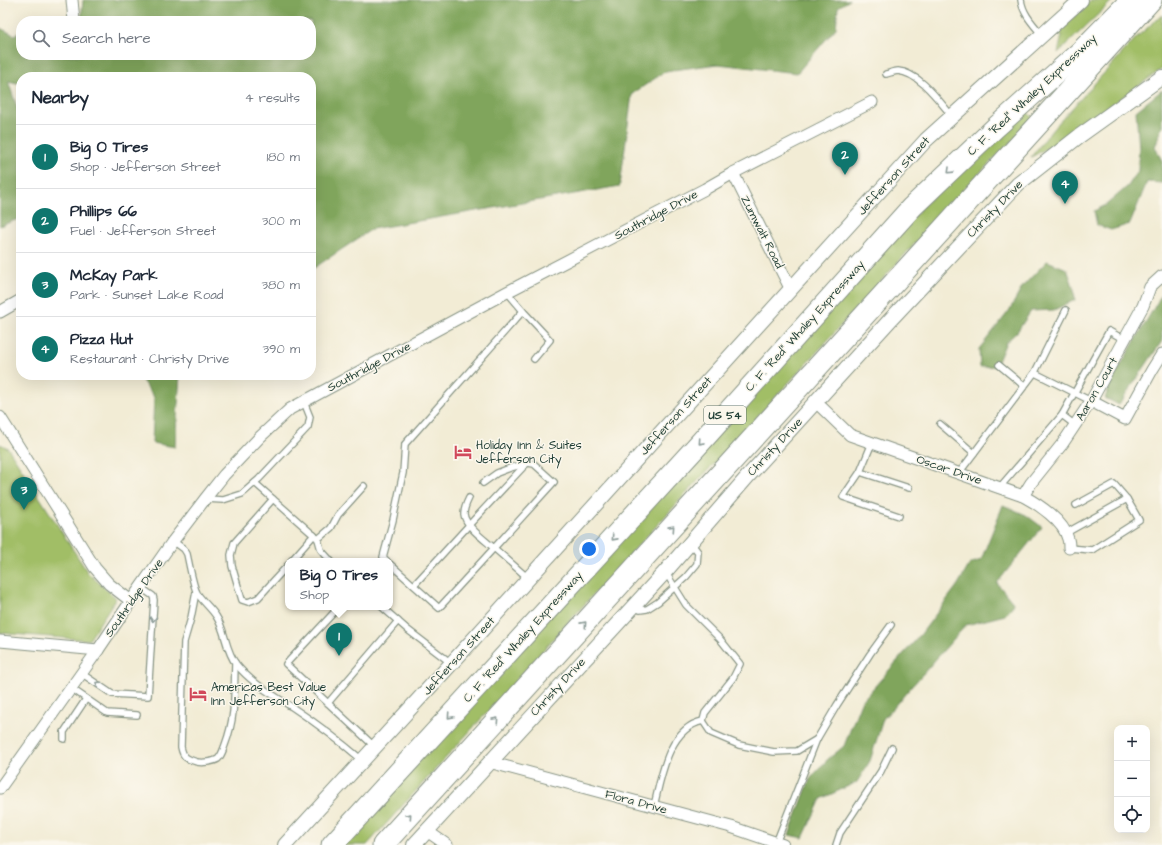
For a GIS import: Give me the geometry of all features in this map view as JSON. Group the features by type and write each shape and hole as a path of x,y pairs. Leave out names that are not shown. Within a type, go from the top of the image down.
{"highway":[{"name":"C. F. “Red” Whaley Expressway","path":"383,845 1151,0"},
{"name":"C. F. “Red” Whaley Expressway","path":"332,845 699,444 912,207 995,128 1081,51 1127,4"},
{"path":"1095,62 1162,6"}],"street":[{"path":"72,0 74,16"},
{"name":"Jefferson Street","path":"285,845 452,664 926,140 1081,0"},
{"name":"Christy Drive","path":"414,845 665,572 749,475 891,319 1018,184 1078,137 1162,77"},
{"name":"Southridge Drive","path":"0,788 98,650 140,587 205,499 224,475 260,437 290,409 507,292 872,102"},
{"name":"Zumwalt Road","path":"733,174 790,290"},
{"name":"Aaron Court","path":"1023,496 1031,483 1075,426 1091,401 1143,306 1150,287 1162,276"},
{"path":"0,312 16,303"},
{"path":"1091,401 1125,419 1162,354"},
{"name":"Oscar Drive","path":"816,402 850,436 1023,496 1043,508 1056,520 1066,533 1069,548"},
{"path":"0,417 6,431 96,568 109,584 131,601"},
{"path":"0,641 98,650"},
{"name":"Flora Drive","path":"489,762 731,827 780,844"},
{"path":"427,831 447,845"}],"lane":[{"path":"1021,0 1022,7 1027,16 1042,35"},
{"path":"886,74 898,71 917,78 930,90 952,116"},
{"path":"507,292 550,340 534,359"},
{"path":"384,558 403,473 405,444 523,310"},
{"path":"958,474 1035,373 1066,310"},
{"path":"999,488 1062,415 1110,331 1125,340"},
{"path":"999,365 1024,386"},
{"path":"1035,373 1091,401"},
{"path":"205,499 223,500 242,494 255,483 308,427 310,416 304,402"},
{"path":"1062,415 1075,426"},
{"path":"940,424 974,453"},
{"path":"872,443 860,472 843,497 899,516"},
{"path":"393,567 439,608 554,482 534,464 528,462 497,473 483,483"},
{"path":"414,586 528,462"},
{"path":"860,472 909,488"},
{"path":"255,483 316,537 321,550 329,558"},
{"path":"1069,548 1092,550 1140,520 1127,499 1114,484 1076,505"},
{"path":"294,558 316,537 331,528 338,515 364,486"},
{"path":"469,498 465,507 464,516 469,525 529,578"},
{"path":"273,499 234,544 231,555 232,566 242,600 248,602 258,598 285,568"},
{"path":"1066,533 1127,499"},
{"path":"173,541 184,549 187,554 196,592 191,618 184,642 181,747 182,753 186,758 201,763 217,760 221,755 230,732 234,710 235,663"},
{"path":"634,605 640,610 647,609 658,602 674,586 686,577 697,564 698,552 691,542"},
{"path":"665,572 686,605 720,639 740,664 733,678 705,713 703,721 711,733 739,745 774,752 797,751 817,739"},
{"path":"81,673 112,694 148,696 154,600 153,596 140,587"},
{"path":"196,592 216,617 223,630 230,655 245,675 339,740 362,761"},
{"path":"336,610 286,664 375,747"},
{"path":"385,610 452,664"},
{"path":"328,703 398,621"},
{"path":"780,844 817,739 841,698 891,625"},
{"path":"71,688 107,713 137,715"},
{"path":"64,739 64,732 86,699"},
{"path":"654,806 663,768 674,742 682,733 697,722 703,721"},
{"path":"836,845 840,833 881,771 892,748"}],"green space":[{"path":"83,0 850,0 838,7 836,28 797,73 718,64 666,71 632,94 620,186 372,229 316,267 316,72 16,72 16,83 8,81 16,104 16,220 0,226 0,28 14,35 16,34 16,60 316,60 316,16 81,16"},
{"path":"1091,0 1113,0 1058,53 1062,35 1057,33"},
{"path":"1162,15 1162,69 1059,142 1031,157 1053,129 1136,38"},
{"path":"1162,90 1162,126 1155,147 1162,161 1162,183 1147,182 1130,224 1111,230 1097,225 1094,211 1106,205 1128,186 1138,171 1139,148 1136,111"},
{"path":"1025,110 1034,119 962,191 367,845 340,845 926,203"},
{"path":"1047,261 1067,269 1074,289 1075,300 1054,310 1031,311 1017,332 1006,342 996,366 980,367 979,349 1009,311 1023,286"},
{"path":"1162,294 1162,341 1119,405 1105,398 1111,382"},
{"path":"142,380 180,380 175,447 152,443 154,397"},
{"path":"0,444 8,448 88,573 116,598 89,640 0,633"},
{"path":"1003,505 1026,515 1042,527 997,583 1014,604 1005,615 966,625 883,719 870,761 857,782 821,799 803,838 789,835 810,779 827,760 844,746 861,702 921,634 957,586 970,564 981,560"}],"place":[{"name":"Phillips 66","path":"845,175"},
{"name":"Pizza Hut","path":"1065,204"},
{"name":"Holiday Inn & Suites Jefferson City","path":"463,452"},
{"name":"McKay Park","path":"24,510"},
{"name":"Big O Tires","path":"339,656"},
{"name":"Americas Best Value Inn Jefferson City","path":"198,694"}]}
